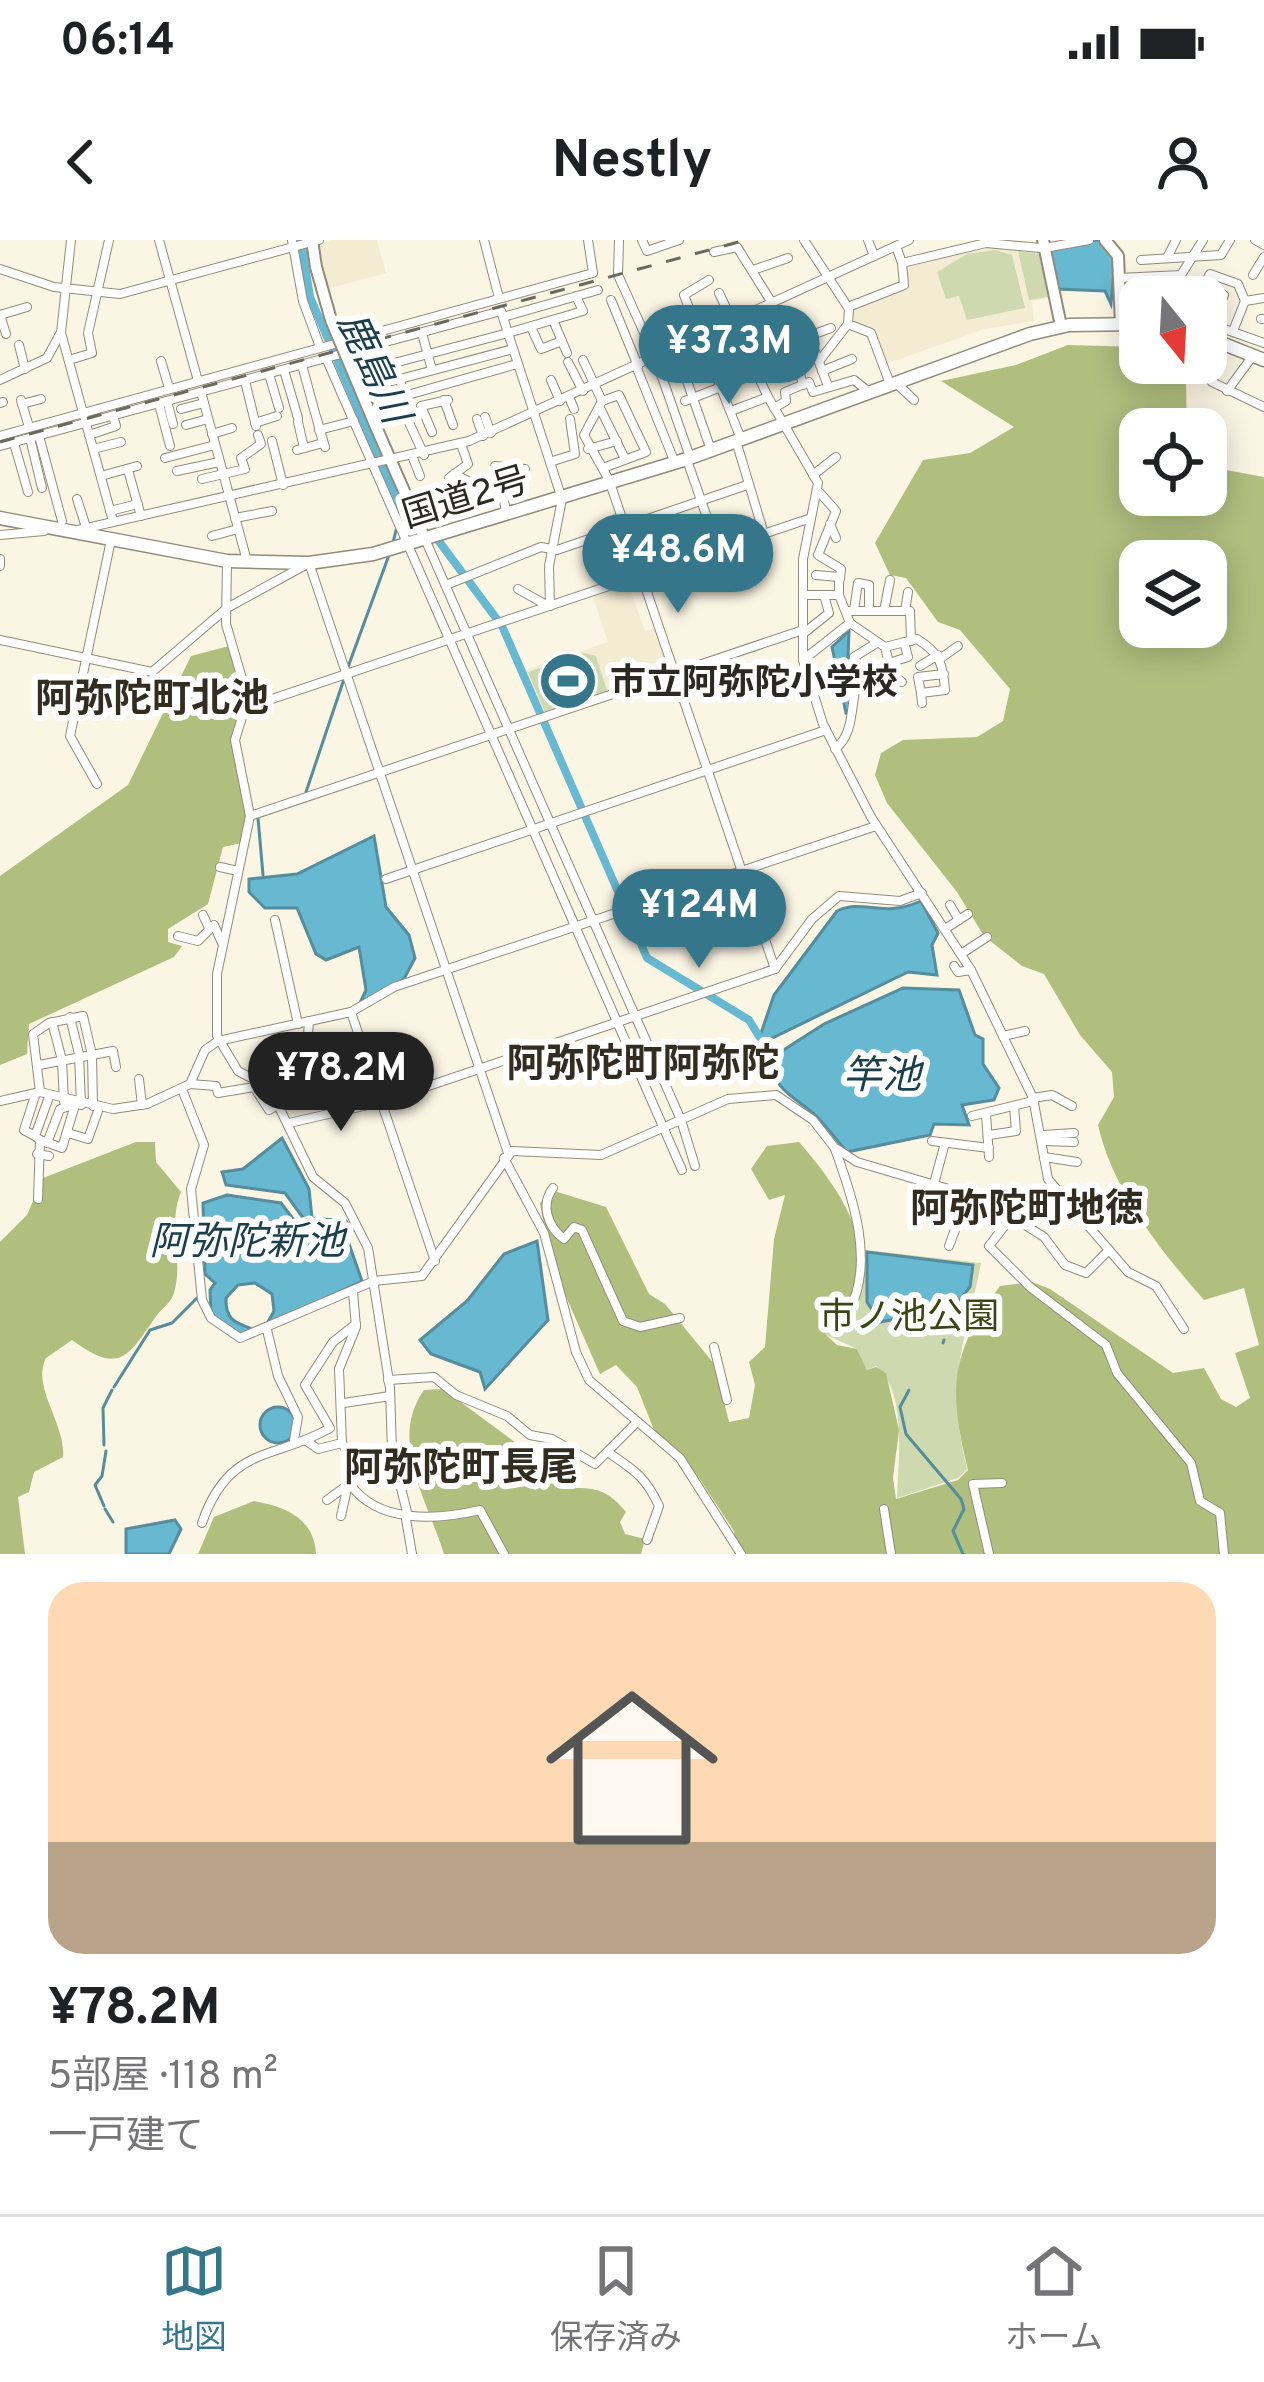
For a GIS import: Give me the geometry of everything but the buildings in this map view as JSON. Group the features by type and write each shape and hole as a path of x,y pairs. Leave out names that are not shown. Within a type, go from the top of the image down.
{"highway":[{"name":"国道2号","path":"0,518 61,519 112,539 227,561 308,563 408,545 562,499 1060,326 1119,324"},
{"path":"1227,342 1254,356"}],"main road":[{"path":"1105,240 1118,256 1119,278"},
{"path":"304,243 376,427 381,463 425,539"},
{"path":"1045,245 1060,326"}],"street":[{"path":"71,240 61,333 111,516"},
{"path":"69,360 92,353 88,333 109,240"},
{"path":"159,240 198,381"},
{"path":"484,240 500,298"},
{"path":"0,446 83,412 593,273 588,240"},
{"path":"619,240 617,269 656,357 684,460"},
{"path":"642,240 645,250 679,240"},
{"path":"804,240 848,308 848,324 820,366"},
{"path":"868,240 874,256"},
{"path":"111,516 141,516 461,444 909,240"},
{"path":"902,263 986,243 1045,245 1089,240"},
{"path":"1167,258 1176,240"},
{"path":"1160,276 1181,275 1203,240"},
{"path":"1142,260 1221,256 1230,240"},
{"path":"1256,240 1264,245"},
{"path":"0,269 19,279 64,289 120,294 304,243 303,301 320,347"},
{"path":"848,308 904,285 896,246"},
{"path":"715,252 737,247 770,304 780,334"},
{"path":"1256,272 1264,257"},
{"path":"751,270 788,258"},
{"path":"709,280 684,296 730,412 764,534"},
{"path":"1227,280 1238,284 1245,301 1233,331"},
{"path":"503,317 598,290"},
{"path":"719,293 768,397 819,492 836,511 817,552 822,560 841,569 839,595 851,610 911,613 908,657 889,663"},
{"path":"628,294 610,300 684,460 718,549"},
{"path":"381,463 359,369 583,311 577,296"},
{"path":"1245,301 1264,298"},
{"path":"6,334 0,315 27,307"},
{"path":"0,436 86,423 501,311 538,411 562,499 549,606"},
{"path":"621,325 638,313"},
{"path":"553,320 583,391"},
{"path":"848,324 872,333 893,383 914,400"},
{"path":"531,326 541,349 562,341"},
{"path":"828,386 809,336 831,328"},
{"path":"1227,331 1252,338 1254,356 1228,391"},
{"path":"0,380 47,358 61,333"},
{"path":"422,333 432,370"},
{"path":"19,345 25,369"},
{"path":"802,385 794,350 813,346"},
{"path":"365,388 513,349"},
{"path":"711,450 689,399 686,378 761,351 766,359"},
{"path":"345,353 365,388"},
{"path":"345,353 408,545 682,1170"},
{"path":"326,358 354,421 381,463"},
{"path":"820,366 852,359"},
{"path":"583,360 625,459"},
{"path":"160,361 169,388"},
{"path":"456,364 460,380"},
{"path":"404,396 517,364"},
{"path":"284,370 298,420 300,449 324,445 302,365"},
{"path":"689,399 757,373"},
{"path":"257,428 276,408 269,374"},
{"path":"480,374 484,386"},
{"path":"400,379 404,396 400,404 424,455"},
{"path":"551,380 571,416 574,454 553,461"},
{"path":"774,408 786,401 785,392 809,382 813,392 854,380 869,392"},
{"path":"202,479 245,469 242,458 261,445 245,381"},
{"path":"1216,384 1264,407"},
{"path":"218,388 223,402"},
{"path":"325,392 340,388"},
{"path":"430,389 432,402"},
{"path":"201,392 248,562"},
{"path":"603,468 646,452 620,395 601,405 584,428 588,449 610,483 775,969"},
{"path":"0,536 61,519 22,402 35,397"},
{"path":"730,412 768,397"},
{"path":"432,432 421,406 432,402 446,400 453,425"},
{"path":"163,402 170,429 168,454 178,473 220,462"},
{"path":"181,410 204,404"},
{"path":"89,435 116,426 113,416"},
{"path":"186,424 208,418"},
{"path":"481,418 487,434"},
{"path":"320,430 354,421"},
{"path":"168,454 214,440 232,428"},
{"path":"588,449 617,441"},
{"path":"14,442 28,492"},
{"path":"94,449 121,442"},
{"path":"461,444 468,464 452,476 479,487 501,483"},
{"path":"270,445 283,485"},
{"path":"413,458 420,476"},
{"path":"813,476 836,458"},
{"path":"83,469 98,465"},
{"path":"507,515 500,466 525,469"},
{"path":"43,488 44,474"},
{"path":"101,476 127,475"},
{"path":"105,491 127,475"},
{"path":"127,475 141,516"},
{"path":"446,585 543,547 553,550 747,485"},
{"path":"191,491 208,518"},
{"path":"819,492 803,559 803,660 826,730 876,826 916,876 971,970 1033,1099 1048,1179 1128,1272 1156,1286 1184,1329"},
{"path":"79,501 81,529 138,504"},
{"path":"218,536 272,511"},
{"path":"245,708 812,518"},
{"path":"830,524 836,538"},
{"path":"97,784 70,736 112,539"},
{"path":"425,539 681,1120 695,1166"},
{"path":"227,561 226,625 243,682 245,708 235,740 250,816 216,985 218,1041 238,1071 278,1105 313,1178 345,1203 370,1254 390,1396 392,1452 412,1554"},
{"path":"0,640 152,672 227,608 308,563 506,1156 544,1233 586,1375 635,1424 676,1454 700,1484 741,1554"},
{"path":"816,575 840,579"},
{"path":"884,611 891,582"},
{"path":"803,660 850,623 858,583 869,585 869,611"},
{"path":"518,589 549,606"},
{"path":"905,611 908,592"},
{"path":"803,595 839,595"},
{"path":"250,816 803,632 829,614 824,595"},
{"path":"850,623 881,645 892,675 902,682"},
{"path":"836,749 847,740 854,710 854,686 861,672 854,658 881,645 907,642 936,650 958,646"},
{"path":"920,666 936,650"},
{"path":"936,650 944,674 945,691 922,698 918,677 944,674"},
{"path":"871,685 892,675"},
{"path":"386,879 826,730"},
{"path":"850,1309 860,1289 858,1227 834,1148 813,1120 776,1095 728,1100 595,1156 528,1148 506,1156 435,1261 417,1277 374,1281 268,1330 233,1336 206,1310 191,1189 204,1145 186,1086 205,1051 218,1041 351,1012 394,987 876,826"},
{"path":"220,867 238,871"},
{"path":"290,1123 381,1102 775,969 834,898 851,893 900,901 922,893"},
{"path":"950,905 959,920"},
{"path":"945,929 968,914"},
{"path":"203,915 208,926"},
{"path":"275,920 298,1024"},
{"path":"208,926 217,928 223,944"},
{"path":"178,936 198,941 208,926"},
{"path":"961,954 987,937"},
{"path":"954,967 958,972 971,970"},
{"path":"351,1012 435,1261"},
{"path":"38,1199 42,1094 33,1034 52,1022 83,1016 96,1107 88,1139 68,1133"},
{"path":"41,1140 62,1148 78,1105 79,1057 70,1018"},
{"path":"0,1101 42,1094 96,1107 142,1105 186,1086 216,1085 218,1093 257,1085 307,1050 309,1021"},
{"path":"52,1022 62,1060 64,1102"},
{"path":"1003,1036 1024,1031"},
{"path":"278,1105 334,1071 362,1046"},
{"path":"39,1065 116,1053 116,1067"},
{"path":"139,1079 142,1105"},
{"path":"972,1116 1052,1095 1072,1106"},
{"path":"41,1140 60,1109 78,1105"},
{"path":"989,1135 1016,1130 1014,1106"},
{"path":"932,1141 989,1152 986,1114"},
{"path":"1043,1138 1074,1137"},
{"path":"926,1213 945,1143"},
{"path":"834,1148 873,1169 969,1192 1044,1237 1061,1262 1083,1273 1109,1250"},
{"path":"37,1154 49,1156"},
{"path":"1044,1157 1077,1162"},
{"path":"553,1188 546,1199 551,1227 564,1239 580,1228 623,1321 640,1327 680,1318"},
{"path":"965,1241 950,1242 969,1192"},
{"path":"1010,1213 1037,1216 1065,1202"},
{"path":"940,1213 958,1216"},
{"path":"1010,1213 989,1246 1030,1287 1106,1345 1117,1373 1162,1422 1191,1463 1200,1501 1220,1513 1224,1554"},
{"path":"341,1516 353,1462 342,1443 339,1370 356,1324 353,1292"},
{"path":"311,1393 333,1342 356,1324"},
{"path":"268,1330 298,1417 293,1442"},
{"path":"714,1347 727,1400"},
{"path":"388,1380 434,1377 456,1395 507,1416 530,1435 552,1439 589,1463 609,1453 635,1424"},
{"path":"289,1400 311,1393 343,1401 390,1396"},
{"path":"311,1393 332,1425"},
{"path":"202,1523 212,1499 262,1450 305,1440 344,1421"},
{"path":"305,1440 318,1449 342,1443"},
{"path":"609,1453 644,1474 651,1487 659,1506 647,1540"},
{"path":"989,1554 973,1484 1002,1484"},
{"path":"348,1486 362,1499 407,1518 480,1510 505,1554"},
{"path":"328,1500 348,1486"},
{"path":"884,1509 892,1554"}],"shaded area":[{"path":"377,240 386,273 327,289 318,244"},
{"path":"987,246 1041,252 1050,298 1032,301 1034,321 984,329 886,364 874,333 853,322 851,309 881,291 908,285 903,267"},
{"name":"市立阿弥陀小学校","path":"628,583 645,631 657,627 668,672 544,713 526,670 608,642 592,595"}],"green space":[{"path":"995,250 1012,255 1025,308 967,320 959,296 946,299 937,272 967,254"},
{"path":"1018,251 1040,254 1048,297 1029,300"},
{"path":"1068,345 1119,346 1119,384 1186,384 1187,408 1119,408 1119,516 1227,516 1227,470 1264,477 1264,1554 737,1554 734,1531 699,1478 658,1440 637,1387 616,1365 600,1374 560,1283 540,1203 551,1190 606,1207 649,1294 665,1304 715,1365 729,1422 749,1418 755,1385 749,1362 765,1347 774,1239 785,1195 769,1200 751,1169 767,1146 799,1142 836,1190 854,1227 861,1267 858,1287 825,1334 837,1345 857,1349 867,1370 876,1367 886,1373 899,1430 893,1478 896,1499 958,1480 968,1470 958,1416 958,1373 971,1332 1000,1286 1032,1282 1050,1289 1173,1373 1204,1368 1221,1399 1236,1407 1250,1398 1235,1353 1259,1345 1244,1288 1204,1300 1155,1240 1115,1173 1098,1125 1114,1097 1112,1072 1080,1035 1044,974 1022,966 984,936 957,892 887,803 875,775 881,753 903,740 977,737 1003,721 1010,689 960,630 938,622 906,578 890,575 875,543 923,460 970,453 1014,427 941,381 1016,365"},
{"path":"229,646 243,708 232,739 247,818 242,843 223,847 208,904 168,929 168,942 182,946 174,957 29,1024 27,1054 0,1065 0,876 128,785 191,656"},
{"name":"市立阿弥陀小学校","path":"584,653 596,656 607,691 545,712 528,672"},
{"path":"136,1142 155,1142 156,1162 181,1192 175,1217 174,1293 122,1356 102,1357 72,1340 46,1358 43,1381 63,1457 34,1472 29,1492 18,1497 25,1554 0,1554 0,1242 27,1215 43,1178"},
{"name":"市ノ池公園","path":"864,1243 865,1250 981,1263 957,1386 967,1469 958,1478 897,1498 899,1428 893,1393 876,1366 867,1370 857,1349 822,1333 856,1246"},
{"path":"443,1389 577,1488 605,1493 615,1501 626,1512 620,1522 625,1534 645,1539 641,1554 444,1554 410,1450 414,1409 424,1390"},
{"path":"254,1501 296,1516 310,1531 316,1554 198,1554 214,1517"}],"water":[{"path":"1101,240 1115,261 1111,304 1105,291 1057,289 1049,248"},
{"path":"849,631 848,657 859,672 851,687 851,712 846,713 832,647"},
{"path":"374,836 386,907 409,935 415,958 404,979 360,1003 366,990 359,947 326,960 316,954 297,908 265,908 249,892 249,879 297,874"},
{"path":"921,901 938,933 932,945 937,975 908,972 764,1042 760,1036 774,995 837,911 856,906 895,908"},
{"name":"竿池","path":"903,988 959,990 975,1035 983,1039 983,1064 999,1088 994,1100 962,1105 969,1125 934,1124 930,1135 847,1152 780,1085 771,1058 824,1024"},
{"path":"282,1138 309,1189 312,1218 346,1221 352,1229 343,1225 311,1229 285,1193 226,1185 222,1172 243,1169"},
{"name":"阿弥陀新池","path":"227,1195 281,1203 308,1235 347,1238 362,1281 265,1327 274,1311 272,1294 255,1283 238,1285 226,1298 228,1314 256,1331 241,1335 211,1314 210,1290 215,1283 205,1274 203,1203"},
{"path":"537,1241 548,1320 485,1389 480,1372 431,1354 420,1340 467,1301 504,1254"},
{"path":"867,1252 973,1265 970,1287 953,1308 880,1322 867,1302"},
{"path":"278,1407 291,1412 296,1425 291,1438 278,1443 265,1438 260,1425 265,1412"},
{"path":"175,1520 181,1529 169,1554 126,1554 126,1529"}],"waterway":[{"name":"鹿島川","path":"301,240 310,297 402,512 409,514"},
{"path":"393,543 396,530"},
{"name":"鹿島川","path":"438,540 502,626 647,958 749,1020 776,1064"},
{"path":"348,667 389,555"},
{"path":"306,792 345,676"},
{"path":"258,818 263,875"},
{"path":"114,1387 150,1330 172,1323 199,1296"},
{"path":"104,1445 103,1408 112,1390"},
{"path":"909,1390 900,1407 906,1434 961,1499 964,1509 953,1531 963,1554"},
{"path":"104,1506 95,1485 102,1476 106,1451"},
{"path":"105,1509 113,1522"}],"railway":[{"path":"0,442 746,240"}],"place":[{"name":"市立阿弥陀小学校","path":"568,681"}],"district":[{"name":"阿弥陀町北池","path":"152,697"},
{"name":"阿弥陀町阿弥陀","path":"643,1062"},
{"name":"阿弥陀町地徳","path":"1027,1207"},
{"name":"阿弥陀町長尾","path":"461,1466"}]}
